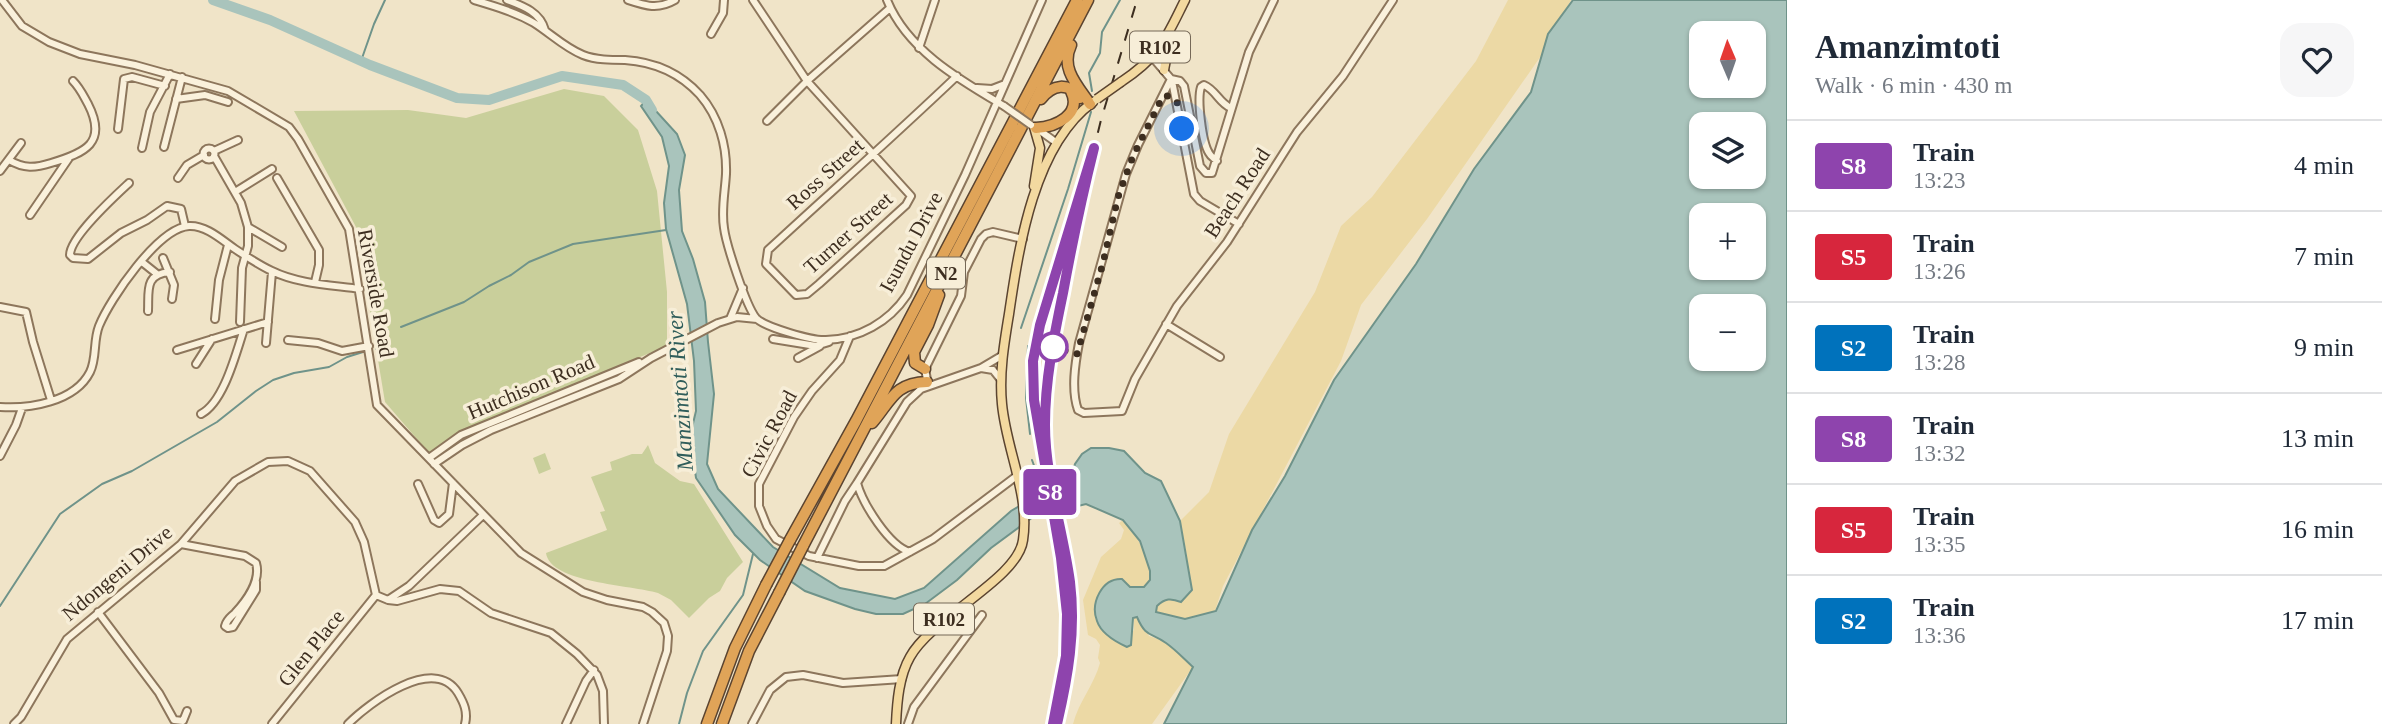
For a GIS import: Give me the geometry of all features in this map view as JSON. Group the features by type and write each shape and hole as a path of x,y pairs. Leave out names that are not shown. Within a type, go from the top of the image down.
{"highway":[{"name":"N2","path":"707,724 735,649 766,585 856,421 1077,0"},
{"name":"N2","path":"722,724 750,651 779,593 1089,0"},
{"path":"1089,0 1066,58 1069,73 1089,105"},
{"path":"1031,112 1050,89 1059,86 1076,93 1089,105"},
{"path":"1069,89 1075,101 1071,114"},
{"path":"1033,127 1054,125 1089,105"},
{"path":"922,368 915,363 914,355 934,312 942,280"},
{"path":"863,431 901,388 908,384 924,385"}],"main road":[{"name":"R102","path":"894,723 902,679 908,661 919,643 1005,569 1019,553 1024,534 1021,493 1002,408 1001,380 1023,239 1032,203 1057,143 1071,122 1089,105 1153,58 1172,28 1185,0"},
{"path":"1164,70 1172,28"},
{"path":"1032,203 1040,153 1033,127"}],"street":[{"name":"Riverside Road","path":"2,0 22,26 49,42 80,54 170,74 228,91 289,127 346,222 360,289 377,405 521,553 583,592 652,611 667,629 667,651 643,724"},
{"path":"474,0 519,15 582,55 649,63 664,68 691,86 718,125 725,148 724,227 743,287 757,319"},
{"path":"507,0 534,12 540,17 545,30"},
{"path":"628,0 654,7 664,6 675,0"},
{"path":"711,34 723,13 724,0"},
{"path":"753,0 807,81 874,152"},
{"path":"887,0 905,32 919,48 1057,143"},
{"path":"919,48 935,0"},
{"name":"Isundu Drive","path":"757,319 803,337 834,340 875,326 895,310 907,295 1001,104 1005,85 1042,0"},
{"path":"1171,79 1180,81 1184,86 1201,168 1206,173 1212,173 1250,52 1274,0"},
{"name":"Beach Road","path":"1163,96 1133,156 1118,197 1103,263 1077,354 1075,400 1078,410 1089,414 1122,411 1135,379 1166,324 1239,224 1297,132 1343,76 1393,0"},
{"path":"767,121 807,81 890,8"},
{"path":"1153,58 1171,79 1194,194 1200,201 1239,224"},
{"path":"142,148 150,112 170,74"},
{"name":"Ross Street","path":"807,294 799,296 791,292 767,266 766,253 957,76"},
{"path":"118,130 124,79 132,77 165,86"},
{"path":"164,147 182,77"},
{"path":"1171,79 1163,96 1170,96 1177,102"},
{"path":"9,160 32,168 69,158 91,143 96,129 94,115 73,81"},
{"path":"975,87 992,89 1005,85"},
{"path":"1217,161 1205,145 1200,104 1201,87 1210,88 1222,103 1231,108"},
{"path":"176,99 205,95 228,102"},
{"path":"178,178 187,165 204,155 208,159 238,140"},
{"path":"0,171 21,143"},
{"name":"Turner Street","path":"807,294 903,208 911,197 874,152"},
{"path":"214,154 246,216 248,228 246,256 242,268 240,322"},
{"path":"30,215 69,158"},
{"path":"234,192 272,169"},
{"path":"277,178 319,250 315,282"},
{"path":"129,183 94,218 70,248 70,255 88,259 121,233 167,206 181,209 186,226"},
{"path":"0,407 22,408 51,400 68,393 85,379 90,372 95,337 105,312 161,239 175,229 186,226 200,228 272,272 360,289"},
{"path":"248,228 282,247"},
{"path":"924,385 922,368 961,296 964,272 982,237 993,232 1023,239"},
{"path":"215,319 219,281 229,244"},
{"path":"163,258 174,285 172,299"},
{"path":"142,262 157,274 170,272"},
{"path":"266,343 272,272"},
{"path":"148,312 149,286 157,274"},
{"path":"730,318 743,287"},
{"path":"0,307 26,312 51,400"},
{"name":"Hutchison Road","path":"429,458 461,435 615,370 651,358 718,323 730,318 757,319"},
{"path":"177,350 268,322"},
{"path":"1166,324 1220,357"},
{"path":"201,414 211,407 223,386 244,329"},
{"name":"Civic Road","path":"849,337 840,360 812,391 794,417 761,478 757,492 759,506 771,534 781,543 798,553 847,564 890,564 943,531 1018,475"},
{"path":"196,364 212,339"},
{"path":"773,339 822,345"},
{"path":"288,340 342,351 369,346"},
{"path":"798,358 834,340"},
{"path":"817,558 845,501 907,402 924,385 981,368 1003,355"},
{"name":"Hutchison Road","path":"435,464 491,430 619,379 651,358"},
{"path":"981,368 993,370 1001,380"},
{"path":"0,456 22,408"},
{"path":"442,471 450,453"},
{"name":"Ndongeni Drive","path":"14,724 21,717 67,639 181,544 235,481 268,462 288,461 310,471 355,522 364,542 376,595"},
{"path":"418,484 434,520 439,523 449,514 453,483"},
{"path":"857,483 863,501 895,544 910,552"},
{"path":"388,600 409,586 483,515"},
{"path":"181,544 251,558 256,563 258,569 256,590 233,627 228,628 226,621 256,582"},
{"path":"376,595 397,601 440,589 459,591 491,613 551,633 594,670 603,691 604,724"},
{"name":"Glen Place","path":"272,724 376,595"},
{"path":"98,612 159,693 174,720 183,721 187,711"},
{"path":"908,724 914,707 982,615"},
{"path":"566,724 594,670"},
{"path":"752,724 770,690 786,677 803,675 843,683 902,679"},
{"path":"348,724 369,705 388,693 412,681 430,679 448,682 454,687 464,703 465,724"}],"green space":[{"path":"564,89 604,96 638,130 657,191 667,292 667,346 472,426 429,453 385,402 356,227 294,111 408,110 466,118"},
{"path":"648,445 655,463 680,481 694,484 743,562 727,578 720,591 689,618 671,600 658,593 576,577 551,563 546,553 607,530 600,512 605,511 591,477 612,470 610,462 632,454 642,454"},
{"path":"545,453 551,469 539,474 533,458"}],"sand":[{"path":"1508,0 1571,0 1543,53 1427,219 1361,305 1341,361 1223,586 1215,611 1185,619 1156,612 1162,600 1171,598 1187,556 1180,521 1209,492 1229,434 1315,292 1341,226 1372,197 1476,61"},
{"path":"1123,520 1142,547 1148,562 1150,580 1144,587 1130,587 1125,584 1102,630 1122,645 1134,630 1134,618 1137,616 1149,636 1164,641 1193,667 1152,724 1073,724 1100,663 1100,645 1088,635 1083,600 1101,557 1121,539 1124,530 1119,523"}],"water":[{"path":"1573,0 1787,0 1787,724 1164,724 1193,667 1170,646 1146,632 1137,617 1133,618 1131,645 1127,647 1105,633 1095,614 1099,593 1109,583 1122,579 1130,587 1144,587 1150,580 1150,571 1140,541 1123,520 1086,504 1033,517 991,548 957,580 925,604 903,614 876,614 805,591 760,560 735,535 696,478 690,436 696,411 694,361 687,304 666,229 664,203 669,166 662,137 641,106 646,100 677,134 685,155 679,190 682,231 705,302 714,394 707,464 718,489 773,547 840,588 895,599 924,588 1011,511 1031,499 1039,481 1071,477 1082,454 1091,448 1109,448 1124,451 1145,473 1161,481 1180,521 1192,590 1181,602 1171,599 1163,601 1157,606 1156,612 1185,619 1216,611 1252,530 1285,476 1334,380 1416,264 1474,169 1531,92 1548,34"}],"waterway":[{"name":"Manzimtoti River","path":"213,0 270,20 370,65 457,98 489,100 562,76 623,85 646,100 652,110"},
{"path":"361,61 385,0"},
{"path":"1092,91 1089,73 1100,53 1102,32 1120,0"},
{"path":"1021,328 1091,112"},
{"path":"401,327 464,302 529,262 573,244 666,230"},
{"path":"376,349 388,330"},
{"path":"1028,346 1026,398 1030,434"},
{"path":"0,606 60,514 102,484 132,471 217,422 273,380 329,367 363,352"},
{"path":"1032,460 1040,482"},
{"path":"679,724 703,651 743,595 753,554"}],"railway":[{"path":"1057,724 1070,661 1072,627 1070,582 1047,447 1046,390 1072,237 1101,120 1137,0"},
{"path":"1038,422 1035,355 1042,315 1061,251"}],"train":[{"name":"S8","path":"1053,724 1068,642 1067,614 1061,558 1034,400 1033,361 1040,325 1094,148 1072,237 1045,406 1047,447 1071,600 1070,661 1057,724"}],"route":[{"path":"1053,347 1077,354 1103,263 1118,197 1133,156 1163,96 1170,96 1177,102 1182,129"}]}
